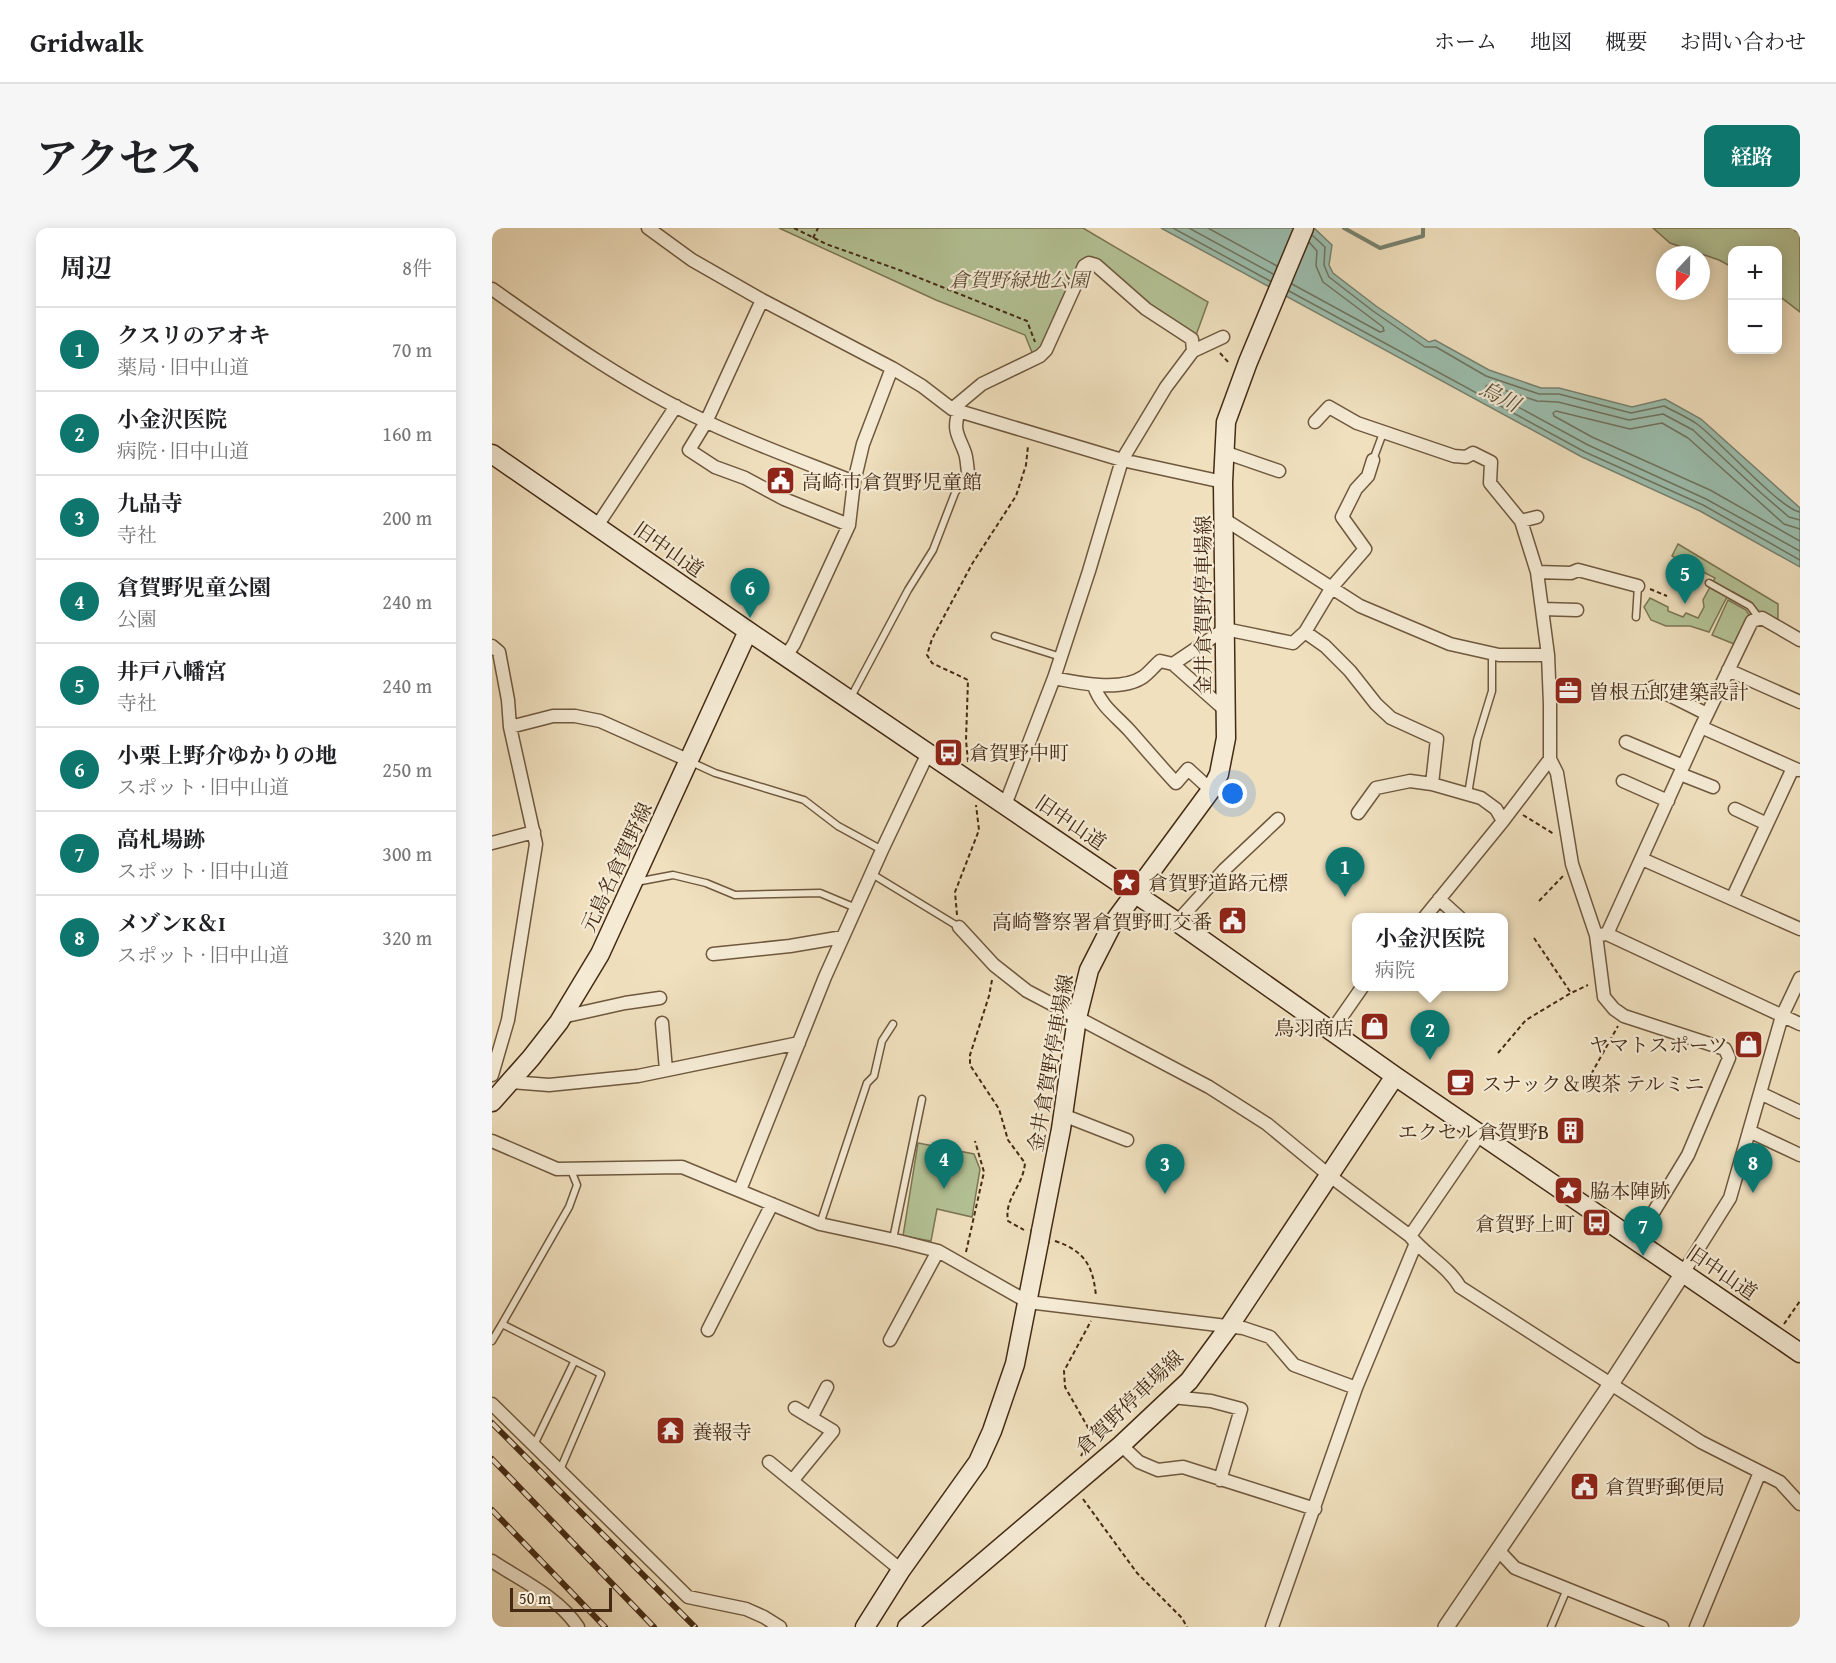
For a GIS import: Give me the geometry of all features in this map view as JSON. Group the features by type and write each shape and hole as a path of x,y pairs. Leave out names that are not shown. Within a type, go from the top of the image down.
{"main road":[{"name":"金井倉賀野停車場線","path":"865,1627 901,1570 978,1462 1006,1393 1015,1364 1028,1302 1063,1114 1077,1018 1094,957 1113,923 1210,790 1219,774 1226,738 1223,482 1226,422 1248,362 1304,228"},
{"name":"旧中山道","path":"492,454 1177,922 1331,1032 1800,1353"},
{"name":"元島名倉賀野線","path":"492,1102 511,1082 562,1017 600,954 748,631"},
{"name":"倉賀野停車場線","path":"907,1627 1121,1445 1189,1380 1228,1328 1395,1076"}],"street":[{"path":"648,228 692,260 762,300 892,368 955,410 1122,460 1223,482"},
{"path":"955,410 982,384 1040,356 1046,350 1084,266 1089,263 1096,265 1146,309 1192,339 1192,351"},
{"path":"492,289 562,338 706,422 854,482"},
{"path":"762,300 706,422 689,450 715,467 745,478 784,499 849,525"},
{"path":"1005,805 1054,678 1122,460 1166,387 1192,351 1222,338"},
{"path":"786,656 794,644 849,525 854,482 863,444 892,368"},
{"path":"597,526 676,406"},
{"path":"1315,422 1329,407 1357,423 1454,456 1466,457 1473,453 1491,462 1490,483 1521,521 1538,572 1548,655 1550,759 1557,773 1573,865 1601,935 1604,997 1614,1009 1624,1016 1725,1049 1729,1058 1688,1155 1636,1241"},
{"path":"955,410 957,439 966,454 968,472"},
{"path":"1224,452 1280,471"},
{"path":"1173,664 1225,629 1293,644 1305,632 1332,587 1365,549 1342,517 1356,489 1368,476 1373,460"},
{"path":"1521,521 1537,517"},
{"path":"1224,519 1360,606 1450,644 1492,654 1548,655"},
{"path":"1538,572 1571,573 1578,570 1638,586"},
{"path":"1542,609 1577,610"},
{"path":"1601,935 1642,859 1707,714 1752,621 1762,618 1800,640"},
{"path":"1305,632 1333,654 1391,718 1437,739 1432,784"},
{"path":"492,646 499,652 508,700 510,727 536,844 508,1020 492,1076"},
{"path":"1054,678 1094,686 1137,680 1143,678 1160,661 1173,664 1225,710"},
{"path":"1728,670 1800,702"},
{"path":"1094,686 1105,708 1176,783 1188,769 1210,790"},
{"path":"1653,687 1707,714"},
{"path":"510,727 553,716 575,716 600,721 690,761"},
{"path":"1701,727 1796,769 1732,899"},
{"path":"1626,742 1713,787"},
{"path":"741,1190 843,937 928,753"},
{"path":"1428,913 1550,759"},
{"path":"1358,813 1376,788 1410,781 1432,784 1481,798 1496,809 1503,820"},
{"path":"1623,781 1668,801"},
{"path":"1735,809 1767,824"},
{"path":"1177,922 1224,870 1278,819"},
{"path":"492,843 534,832"},
{"path":"1642,859 1800,929"},
{"path":"1439,899 1454,913"},
{"path":"959,927 994,966 1027,991 1209,1087 1267,1124 1413,1240 1453,1275 1460,1287 1701,1442 1780,1482 1800,1504"},
{"path":"1601,935 1800,1024"},
{"path":"713,954 790,946 843,937"},
{"path":"1446,1627 1611,1384 1730,1198 1782,1016 1800,978"},
{"path":"1331,1032 1360,991"},
{"path":"562,1017 660,998"},
{"path":"662,1023 666,1070"},
{"path":"511,1082 549,1086 638,1076 799,1043"},
{"path":"1760,1092 1800,1112"},
{"path":"1063,1114 1127,1140"},
{"path":"1749,1131 1800,1155"},
{"path":"1272,1627 1356,1388 1413,1240 1480,1134"},
{"path":"492,1141 557,1169 682,1167 820,1224 894,1239 938,1251 1028,1302 1097,1309 1228,1328 1243,1328 1270,1337 1294,1365 1356,1388"},
{"path":"708,1330 772,1204"},
{"path":"890,1340 938,1251"},
{"path":"811,1418 827,1387"},
{"path":"1172,1397 1211,1401 1241,1409 1220,1480"},
{"path":"492,1404 688,1598 746,1609 780,1627"},
{"path":"792,1481 833,1431 795,1408"},
{"path":"1121,1445 1140,1462 1158,1470 1183,1467 1315,1509"},
{"path":"769,1462 901,1570"},
{"path":"1696,1627 1760,1472"},
{"path":"1499,1551 1515,1568 1662,1627"},
{"path":"492,1561 556,1602 569,1614 578,1627"}],"lane":[{"path":"1373,460 1383,433"},
{"path":"849,700 903,599 933,550 955,493 968,472"},
{"path":"1709,583 1750,606 1760,619"},
{"path":"1636,617 1638,586"},
{"path":"995,636 1061,657"},
{"path":"1468,794 1477,740 1492,691 1492,654"},
{"path":"690,761 715,773 804,800 837,826 882,850"},
{"path":"871,873 959,927"},
{"path":"633,883 673,875 706,883 735,895 820,893 856,908"},
{"path":"820,1224 867,1083 873,1076 882,1041 893,1024"},
{"path":"894,1239 922,1099"},
{"path":"492,1341 569,1207 578,1185 571,1170"},
{"path":"502,1324 601,1374 560,1470"},
{"path":"534,1445 574,1362"},
{"path":"1551,1627 1567,1588"}],"path":[{"path":"794,228 826,244 902,271 1027,321 1040,356"},
{"path":"813,238 818,228"},
{"path":"968,765 966,740 968,680 932,663 927,655 932,639 972,564 1016,496 1026,465 1028,447"},
{"path":"1638,586 1667,596"},
{"path":"959,927 955,892 979,830 975,798"},
{"path":"1512,808 1550,832 1568,840"},
{"path":"1539,902 1573,865"},
{"path":"1534,938 1571,993"},
{"path":"994,966 989,996 970,1055 970,1065 999,1109 1008,1140 1025,1163 1024,1174 1006,1209 1008,1221 1082,1256 1091,1267 1097,1309 1064,1371 1065,1387 1090,1431 1088,1444 1081,1458"},
{"path":"1498,1053 1526,1020 1571,993 1602,979"},
{"path":"1584,1087 1624,1016"},
{"path":"963,1264 984,1172 975,1141"},
{"path":"1776,1336 1800,1301"},
{"path":"1081,1496 1137,1573 1182,1618 1187,1627"}],"green space":[{"name":"倉賀野緑地公園","path":"779,228 1083,228 1208,302 1195,338 1090,260 1043,347 1033,355 1025,335 936,300"},
{"path":"1653,228 1800,228 1800,312 1782,298 1782,246 1728,246 1728,265 1710,257 1710,246 1679,246 1670,243"},
{"path":"1678,544 1778,604 1778,618 1774,620 1759,615 1751,602 1733,592 1727,597 1709,632 1690,626 1666,626 1651,620 1644,607 1650,598 1668,607 1668,611 1683,617 1686,613 1698,618 1704,607 1703,600 1715,578 1672,556"},
{"path":"1728,600 1746,610 1750,616 1734,644 1712,635"},
{"path":"918,1143 974,1154 980,1169 972,1217 937,1209 931,1241 903,1236"}],"water":[{"name":"烏川","path":"1161,228 1314,228 1332,245 1329,265 1333,273 1429,342 1435,340 1489,370 1541,388 1559,388 1632,407 1665,399 1701,419 1800,508 1800,567 1700,511 1582,457"}],"waterway":[{"path":"1344,228 1380,248 1423,236 1423,228"}],"railway":[{"path":"492,1423 695,1627"},
{"path":"492,1459 654,1627"},
{"path":"492,1510 605,1627"}],"place":[{"name":"高崎市倉賀野児童館","path":"781,481"},
{"name":"井戸八幡宮","path":"1685,604"},
{"name":"小栗上野介ゆかりの地","path":"750,618"},
{"name":"曽根五郎建築設計","path":"1568,691"},
{"name":"倉賀野中町","path":"948,752"},
{"name":"倉賀野道路元標","path":"1127,882"},
{"name":"クスリのアオキ","path":"1345,897"},
{"name":"高崎警察署倉賀野町交番","path":"1233,921"},
{"name":"鳥羽商店","path":"1375,1027"},
{"name":"ヤマトスポーツ","path":"1749,1044"},
{"name":"小金沢医院","path":"1430,1060"},
{"name":"スナック＆喫茶 テルミニ","path":"1461,1083"},
{"name":"エクセル倉賀野B","path":"1570,1131"},
{"name":"倉賀野児童公園","path":"944,1189"},
{"name":"脇本陣跡","path":"1569,1190"},
{"name":"メゾンK＆I","path":"1753,1193"},
{"name":"九品寺","path":"1165,1194"},
{"name":"倉賀野上町","path":"1596,1223"},
{"name":"高札場跡","path":"1643,1256"},
{"name":"養報寺","path":"671,1431"},
{"name":"倉賀野郵便局","path":"1584,1486"}]}
